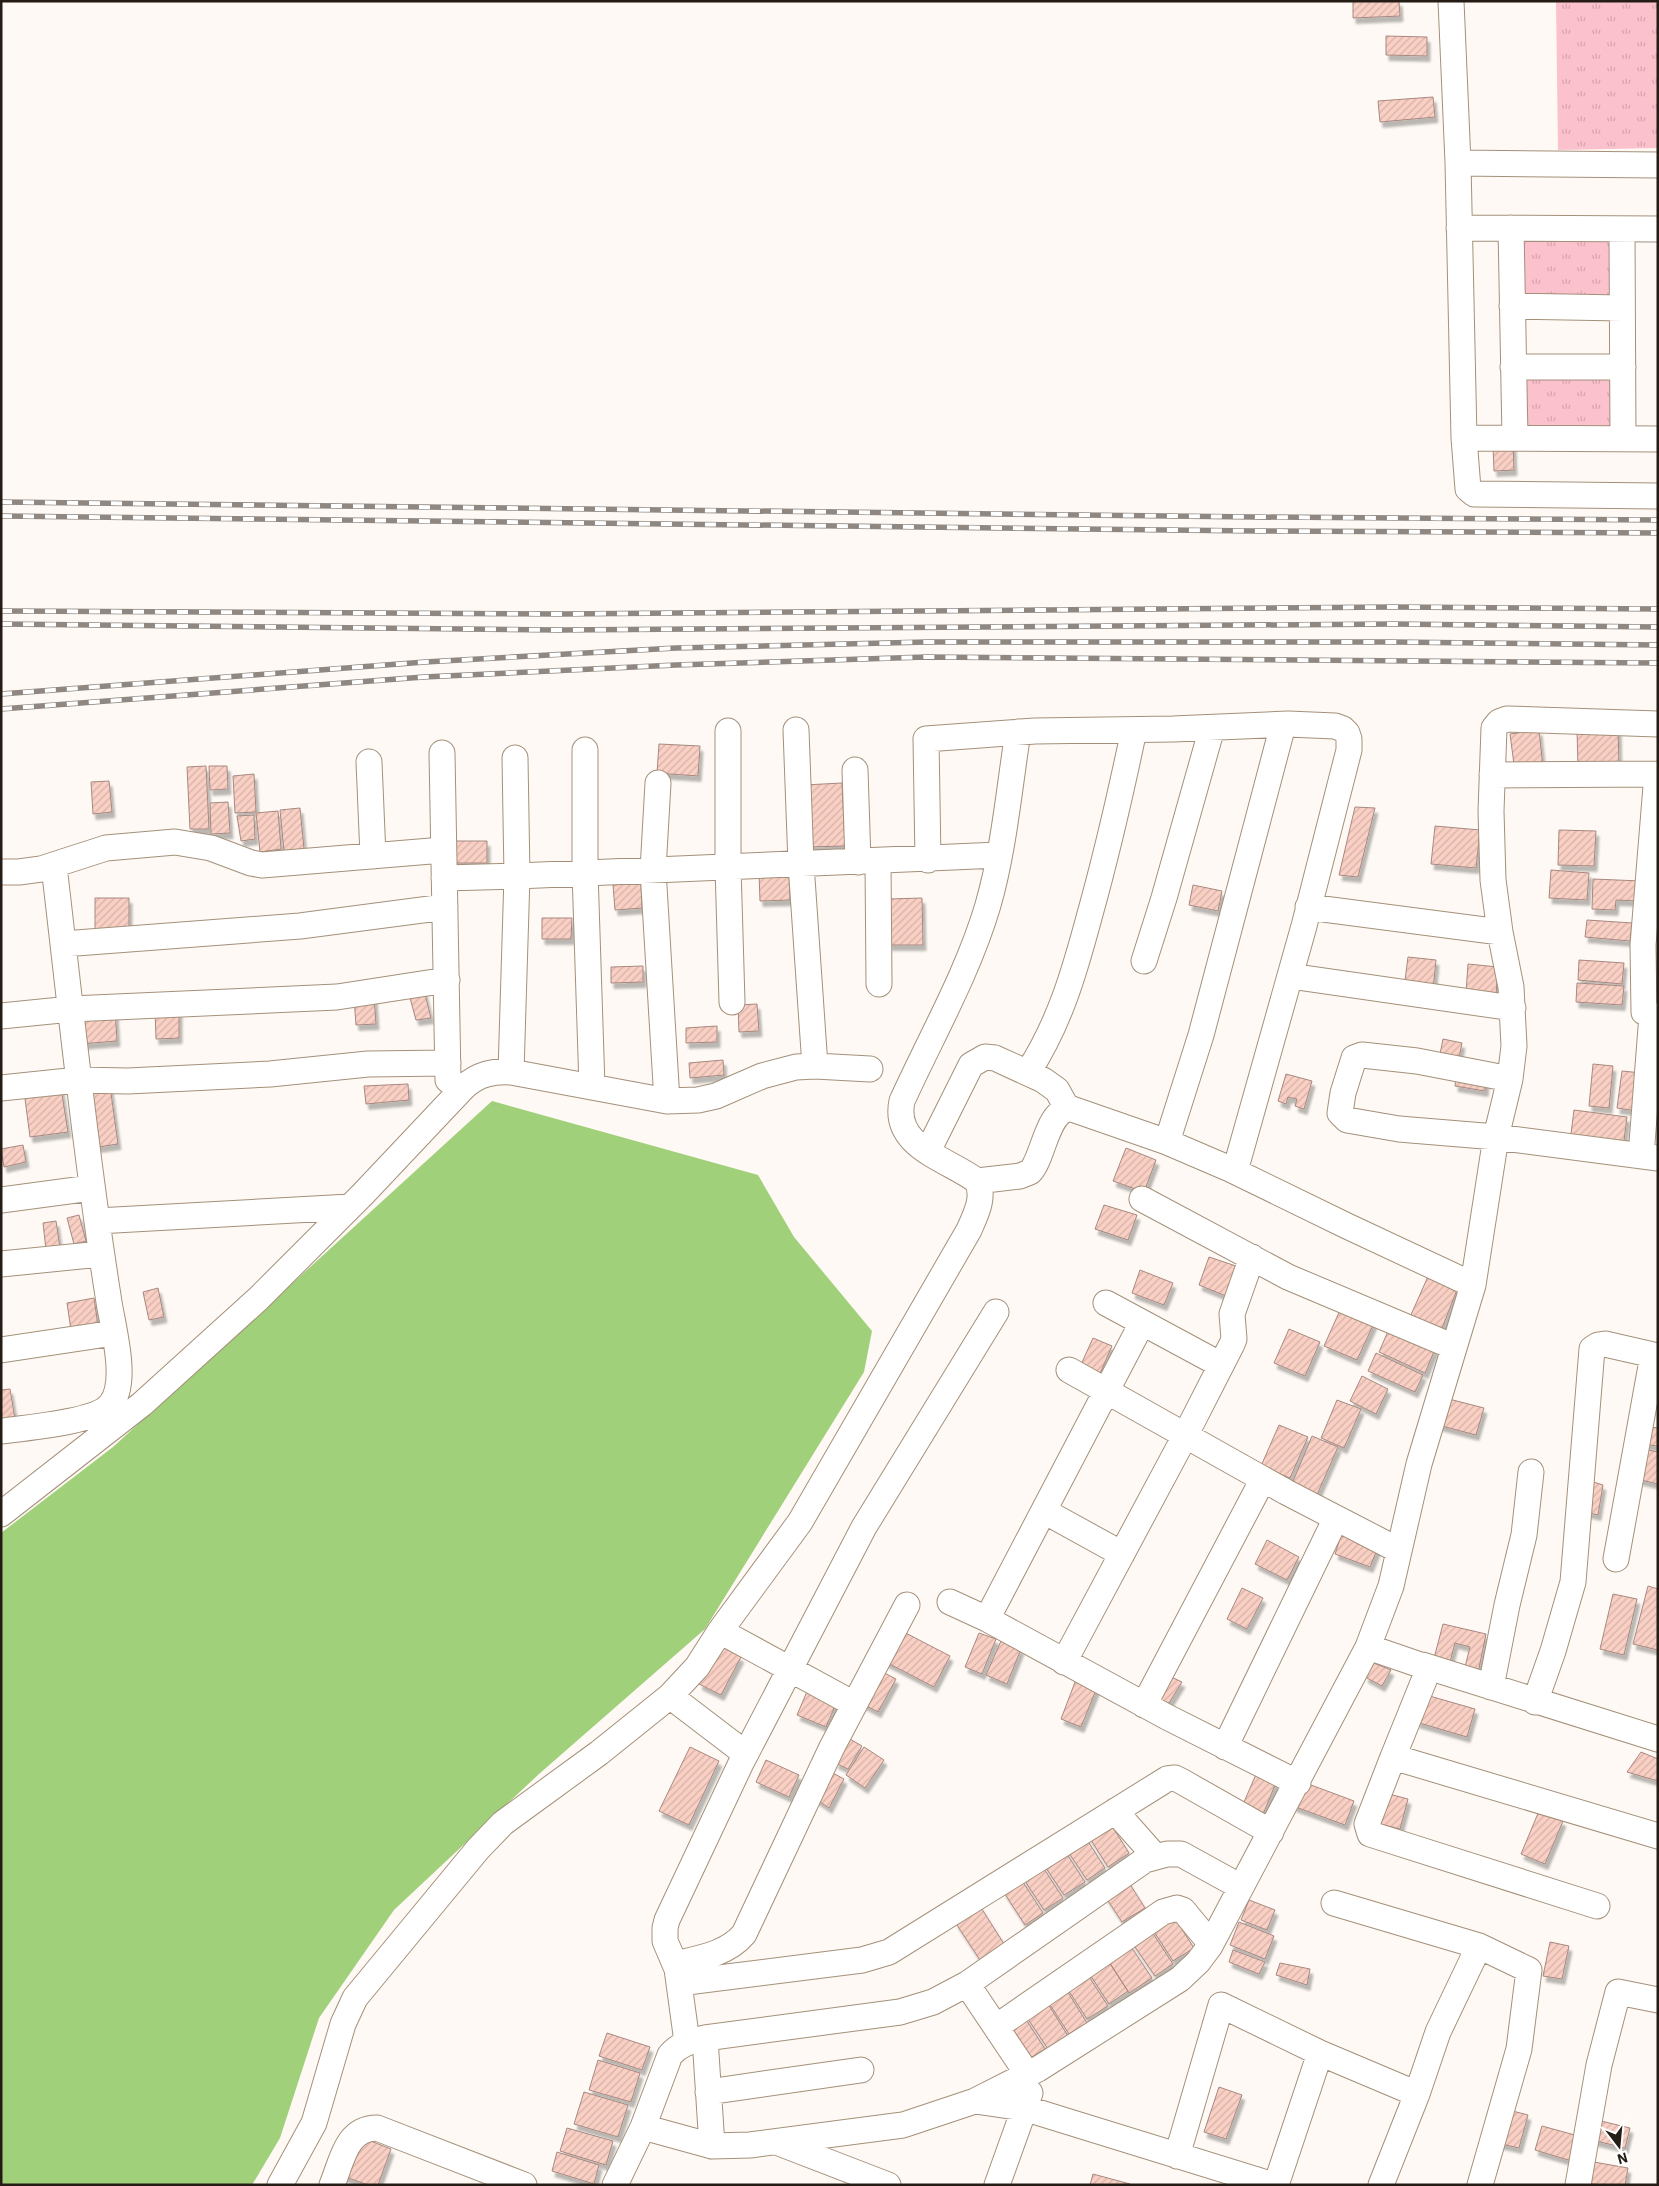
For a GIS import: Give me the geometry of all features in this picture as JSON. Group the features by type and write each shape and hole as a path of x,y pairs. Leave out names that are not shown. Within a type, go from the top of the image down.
{"street":[{"path":"1451,1 1458,163 1464,438 1467,487 1472,494 1658,496"},
{"path":"1458,163 1658,165"},
{"path":"1459,228 1658,229"},
{"path":"1511,228 1514,438"},
{"path":"1622,229 1623,439"},
{"path":"1512,306 1622,308"},
{"path":"1513,367 1623,367"},
{"path":"1464,438 1658,439"},
{"path":"643,2127 712,2146 776,2142 903,2125 974,2100 1033,2072 1180,1979 1198,1962 1211,1944 1298,1783 1368,1647 1391,1586 1419,1464 1473,1284 1496,1137 1510,1080 1514,1046 1511,987 1500,932 1493,880 1492,732 1496,724 1503,720 1658,724"},
{"path":"1167,1142 1201,1035 1283,725"},
{"path":"928,860 926,739 1018,732 1283,725 1334,726 1347,733 1349,750 1290,976 1235,1171"},
{"path":"1144,961 1164,898 1212,728"},
{"path":"796,730 800,864 815,1066"},
{"path":"1028,1072 1055,1025 1081,947 1108,847 1134,730"},
{"path":"728,731 728,867 732,1002"},
{"path":"280,2185 314,2123 343,2024 355,1998 472,1857 503,1823 599,1753 670,1696 697,1667 720,1631 800,1522 956,1254 978,1210 981,1196 980,1188 977,1181 928,1151 908,1136 902,1124 900,1111 902,1101 969,957 987,907 996,874 1018,732"},
{"path":"586,750 585,872 592,1087"},
{"path":"442,753 448,1105"},
{"path":"511,1072 517,876 515,758"},
{"path":"369,762 373,856"},
{"path":"855,770 868,862 879,984"},
{"path":"1492,775 1657,774 1643,945 1644,1012 1652,1015 1649,1157 1496,1137 1399,1129 1347,1120 1340,1112 1352,1061 1362,1055 1417,1061 1510,1080"},
{"path":"658,783 653,870 666,1101"},
{"path":"1,872 19,872 54,866 106,848 175,842 211,848 251,863 262,865 443,850"},
{"path":"444,878 999,856"},
{"path":"1,1431 82,1419 100,1413 110,1407 116,1397 119,1381 114,1333 91,1188 54,866"},
{"path":"63,944 300,926 444,907"},
{"path":"1308,907 1500,932"},
{"path":"1290,976 1513,1008"},
{"path":"1,1016 71,1010 337,997 446,980"},
{"path":"928,1151 960,1084 974,1062 985,1057 991,1057 1028,1072 1053,1086 1060,1094 1067,1108 1167,1142 1235,1171 1347,1226 1473,1284"},
{"path":"1,1088 78,1080 128,1081 253,1075 368,1064 448,1064"},
{"path":"1,1514 142,1404 259,1298 471,1081 479,1076 511,1072 666,1101 698,1100 716,1096 762,1076 796,1068 815,1066 870,1069"},
{"path":"977,1181 1020,1176 1030,1172 1054,1119 1067,1108"},
{"path":"1,1200 91,1188"},
{"path":"1142,1199 1288,1277 1454,1347"},
{"path":"97,1221 350,1207"},
{"path":"1,1264 101,1254"},
{"path":"1064,1662 1186,1436 1234,1339 1232,1314 1252,1257"},
{"path":"1106,1303 1221,1365"},
{"path":"712,2146 708,2092 696,2040 677,1974 665,1941 665,1928 746,1754 864,1527 996,1312"},
{"path":"987,1619 1142,1323"},
{"path":"1,1350 114,1333"},
{"path":"1535,1702 1556,1644 1573,1582 1592,1349 1598,1344 1656,1356 1616,1559"},
{"path":"1069,1370 1262,1478 1398,1550"},
{"path":"1,1450 34,1426"},
{"path":"1491,1687 1524,1534 1531,1472"},
{"path":"1144,1705 1262,1478"},
{"path":"1044,1511 1122,1554"},
{"path":"1225,1747 1336,1518"},
{"path":"950,1602 987,1619 1144,1705 1298,1783"},
{"path":"677,1974 737,1943 744,1934 832,1746 907,1605"},
{"path":"720,1631 854,1704"},
{"path":"1368,1647 1535,1702 1658,1739"},
{"path":"1422,1666 1429,1668 1367,1824 1370,1834 1596,1906"},
{"path":"670,1696 746,1754"},
{"path":"1393,1757 1658,1836"},
{"path":"677,1974 862,1960 889,1952 1167,1779 1175,1778 1271,1832"},
{"path":"1115,1811 1155,1856"},
{"path":"615,2185 643,2127 670,2055 678,2047 696,2040 900,2012 933,2002 967,1984 1146,1860 1155,1856 1181,1854 1241,1887"},
{"path":"1334,1903 1478,1946 1529,1970 1519,2049 1480,2185"},
{"path":"996,2028 1163,1912 1178,1908 1183,1910 1211,1944"},
{"path":"1381,2185 1417,2094 1438,2032 1478,1946"},
{"path":"967,1984 996,2028 1033,2072"},
{"path":"1578,2185 1599,2065 1618,1992 1658,2000"},
{"path":"1177,2156 1221,2005 1320,2053 1417,2094"},
{"path":"974,2100 1024,2108 1274,2185 1320,2053"},
{"path":"708,2092 861,2070"},
{"path":"997,2185 1024,2108 1033,2072"},
{"path":"332,2185 348,2144 355,2135 368,2128 377,2128 524,2185"},
{"path":"776,2142 888,2185"}],"green space":[{"path":"1556,1 1658,1 1658,148 1558,150"},
{"path":"1522,238 1612,239 1612,299 1522,299"},
{"path":"1522,372 1612,372 1611,432 1521,432"}],"shaded area":[{"path":"492,1101 758,1175 794,1237 872,1331 864,1372 705,1629 539,1774 394,1910 319,2018 280,2138 252,2185 1,2185 1,1533 113,1447"}],"building":[{"path":"1353,1 1399,1 1400,16 1353,18"},
{"path":"1386,36 1427,37 1427,56 1386,55"},
{"path":"1433,97 1435,117 1380,122 1378,101"},
{"path":"1513,444 1514,470 1494,471 1493,445"},
{"path":"1618,729 1619,766 1578,767 1577,730"},
{"path":"1539,730 1543,768 1515,772 1510,734"},
{"path":"659,744 700,746 698,776 657,773"},
{"path":"206,766 209,829 190,829 187,767"},
{"path":"209,766 227,766 228,789 210,790"},
{"path":"254,774 256,812 235,813 233,776"},
{"path":"109,781 112,812 93,814 91,782"},
{"path":"842,783 845,846 807,847 804,785"},
{"path":"228,802 230,833 211,834 210,803"},
{"path":"1355,807 1375,808 1358,877 1339,875"},
{"path":"300,808 304,849 284,851 280,810"},
{"path":"278,811 281,849 260,852 256,813"},
{"path":"254,815 255,839 241,841 237,816"},
{"path":"1435,826 1480,830 1476,868 1431,864"},
{"path":"1559,830 1596,831 1594,866 1558,865"},
{"path":"447,841 487,841 487,863 447,863"},
{"path":"1551,870 1589,873 1587,900 1549,898"},
{"path":"759,873 789,873 790,900 760,901"},
{"path":"1593,879 1641,881 1640,901 1616,900 1615,910 1592,909"},
{"path":"641,883 642,908 615,910 613,885"},
{"path":"1193,885 1222,891 1218,911 1189,905"},
{"path":"95,898 129,898 129,934 95,934"},
{"path":"922,898 923,945 889,945 889,899"},
{"path":"542,918 572,918 571,939 542,939"},
{"path":"1587,920 1632,923 1630,941 1585,937"},
{"path":"1408,957 1436,960 1433,991 1404,988"},
{"path":"1579,960 1624,963 1622,984 1578,980"},
{"path":"1468,964 1498,967 1496,995 1466,993"},
{"path":"643,966 643,982 611,983 611,967"},
{"path":"1577,983 1624,986 1622,1005 1576,1002"},
{"path":"424,990 431,1018 416,1020 409,994"},
{"path":"374,996 376,1024 356,1025 354,998"},
{"path":"757,1004 759,1031 739,1032 738,1005"},
{"path":"179,1008 179,1038 156,1039 155,1009"},
{"path":"115,1010 117,1041 79,1044 77,1013"},
{"path":"717,1026 717,1042 686,1043 686,1028"},
{"path":"1443,1039 1462,1043 1458,1063 1439,1059"},
{"path":"723,1060 724,1075 690,1078 689,1063"},
{"path":"1593,1064 1613,1066 1609,1108 1589,1106"},
{"path":"1457,1070 1487,1075 1485,1091 1455,1086"},
{"path":"1622,1071 1642,1073 1637,1111 1617,1108"},
{"path":"1286,1074 1312,1081 1304,1109 1295,1106 1297,1099 1288,1097 1286,1104 1278,1101"},
{"path":"408,1084 409,1100 366,1104 364,1086"},
{"path":"110,1086 118,1144 91,1148 83,1090"},
{"path":"61,1088 68,1132 30,1137 24,1091"},
{"path":"1574,1110 1627,1117 1623,1148 1570,1142"},
{"path":"23,1145 26,1162 4,1167 1,1149"},
{"path":"1126,1148 1156,1160 1144,1192 1113,1181"},
{"path":"1104,1205 1137,1215 1128,1240 1095,1229"},
{"path":"79,1215 86,1241 74,1244 67,1218"},
{"path":"56,1221 60,1248 46,1250 43,1223"},
{"path":"1209,1257 1239,1267 1231,1298 1199,1285"},
{"path":"1140,1270 1173,1283 1164,1305 1132,1293"},
{"path":"1430,1272 1458,1287 1441,1331 1410,1317"},
{"path":"158,1288 164,1317 149,1320 143,1292"},
{"path":"94,1298 98,1326 71,1330 67,1303"},
{"path":"1341,1308 1374,1323 1357,1360 1324,1346"},
{"path":"1289,1329 1320,1342 1305,1376 1274,1363"},
{"path":"1389,1329 1435,1349 1425,1373 1379,1352"},
{"path":"1093,1338 1112,1346 1098,1378 1079,1369"},
{"path":"1376,1353 1423,1375 1415,1392 1368,1371"},
{"path":"1362,1376 1388,1389 1376,1414 1350,1401"},
{"path":"10,1389 15,1419 1,1422 1,1390"},
{"path":"1445,1398 1484,1408 1476,1435 1438,1425"},
{"path":"1337,1400 1361,1409 1344,1448 1321,1438"},
{"path":"1279,1425 1308,1437 1290,1478 1261,1466"},
{"path":"1644,1426 1658,1428 1658,1446 1641,1444"},
{"path":"1312,1436 1338,1447 1316,1497 1291,1486"},
{"path":"1643,1449 1658,1452 1658,1484 1637,1479"},
{"path":"1590,1481 1603,1485 1598,1515 1585,1512"},
{"path":"1343,1529 1379,1545 1370,1567 1335,1554"},
{"path":"1267,1540 1299,1557 1287,1580 1255,1564"},
{"path":"1648,1586 1658,1589 1658,1650 1633,1644"},
{"path":"1242,1588 1263,1598 1247,1629 1227,1619"},
{"path":"1613,1594 1637,1599 1624,1655 1600,1649"},
{"path":"1443,1624 1486,1634 1478,1673 1464,1671 1470,1647 1455,1643 1449,1666 1433,1662"},
{"path":"898,1629 950,1656 934,1687 882,1660"},
{"path":"979,1633 996,1639 982,1674 965,1667"},
{"path":"1001,1641 1021,1649 1007,1684 986,1675"},
{"path":"718,1645 741,1657 721,1695 699,1684"},
{"path":"1371,1662 1391,1670 1382,1686 1365,1677"},
{"path":"875,1668 896,1679 878,1712 857,1701"},
{"path":"1167,1675 1182,1682 1169,1703 1155,1702"},
{"path":"1077,1677 1098,1685 1081,1727 1061,1719"},
{"path":"809,1687 838,1699 826,1727 797,1715"},
{"path":"1426,1695 1475,1709 1467,1737 1416,1722"},
{"path":"848,1738 862,1746 848,1769 835,1763"},
{"path":"690,1747 719,1761 689,1825 659,1811"},
{"path":"864,1747 884,1760 865,1788 846,1775"},
{"path":"1641,1752 1658,1759 1658,1781 1627,1772"},
{"path":"766,1760 799,1775 789,1797 756,1782"},
{"path":"829,1771 844,1779 829,1808 814,1798"},
{"path":"1257,1772 1277,1780 1262,1817 1241,1809"},
{"path":"1303,1782 1354,1801 1345,1825 1293,1806"},
{"path":"1385,1793 1408,1799 1400,1829 1377,1823"},
{"path":"1539,1811 1563,1821 1545,1864 1521,1854"},
{"path":"1107,1818 1129,1853 1108,1867 1086,1832"},
{"path":"1084,1835 1105,1868 1087,1880 1065,1847"},
{"path":"1063,1848 1085,1882 1064,1895 1042,1862"},
{"path":"1042,1866 1063,1898 1044,1910 1023,1878"},
{"path":"1126,1878 1145,1908 1122,1922 1103,1893"},
{"path":"1021,1879 1043,1913 1025,1925 1003,1891"},
{"path":"1249,1900 1275,1910 1267,1930 1241,1920"},
{"path":"980,1906 1004,1944 980,1960 955,1922"},
{"path":"1172,1914 1194,1948 1173,1961 1151,1927"},
{"path":"1239,1922 1274,1936 1265,1959 1230,1945"},
{"path":"1150,1929 1173,1964 1155,1976 1131,1941"},
{"path":"1550,1942 1569,1946 1562,1979 1543,1976"},
{"path":"1130,1945 1152,1978 1129,1993 1107,1959"},
{"path":"1233,1950 1265,1962 1259,1974 1229,1962"},
{"path":"1106,1957 1128,1991 1109,2004 1087,1970"},
{"path":"1280,1963 1310,1969 1307,1985 1276,1975"},
{"path":"1086,1972 1108,2006 1087,2019 1065,1985"},
{"path":"1064,1986 1087,2023 1069,2034 1045,1997"},
{"path":"1045,1999 1068,2036 1048,2049 1024,2013"},
{"path":"1023,2015 1045,2049 1027,2060 1005,2027"},
{"path":"607,2033 650,2047 642,2070 599,2056"},
{"path":"598,2060 640,2073 631,2102 589,2090"},
{"path":"1219,2087 1242,2095 1226,2139 1204,2132"},
{"path":"584,2092 628,2105 618,2137 574,2124"},
{"path":"1505,2109 1528,2115 1519,2148 1497,2143"},
{"path":"1593,2119 1630,2128 1625,2148 1588,2139"},
{"path":"1542,2126 1582,2137 1575,2162 1535,2150"},
{"path":"567,2128 613,2141 606,2165 560,2151"},
{"path":"358,2136 391,2149 378,2185 368,2185 343,2176"},
{"path":"557,2152 599,2165 594,2184 552,2171"},
{"path":"1588,2161 1628,2168 1625,2185 1598,2185 1584,2182"},
{"path":"1093,2174 1130,2184 1090,2185"}],"railway":[{"path":"1,502 1658,520"},
{"path":"1,516 1255,531 1658,533"},
{"path":"1,611 561,614 1394,607 1658,609"},
{"path":"1,624 559,630 1393,624 1658,627"},
{"path":"1,694 425,662 676,648 927,642 1391,642 1658,645"},
{"path":"1,709 424,677 676,665 926,657 1658,663"}]}
